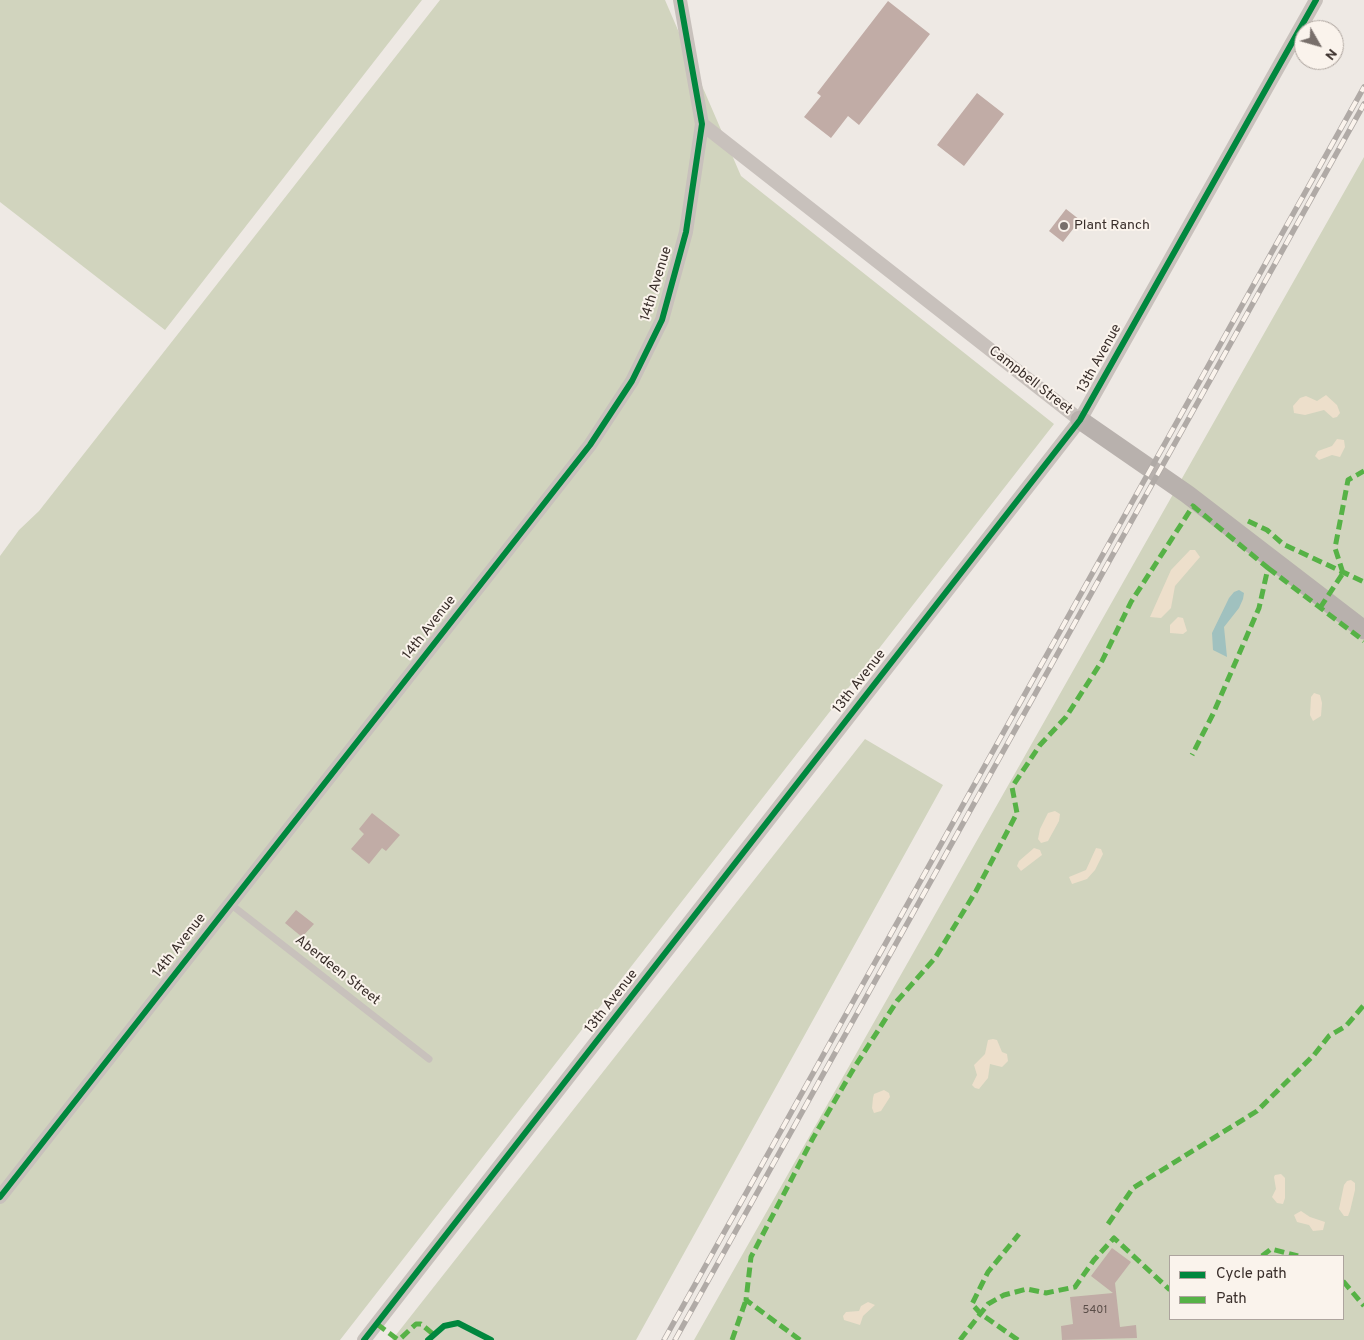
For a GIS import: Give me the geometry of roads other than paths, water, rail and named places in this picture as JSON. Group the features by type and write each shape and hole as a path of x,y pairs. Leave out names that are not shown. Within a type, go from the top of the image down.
{"street":[{"name":"14th Avenue","path":"0,1197 590,445 632,381 662,320 686,232 702,124 680,0"},
{"name":"13th Avenue","path":"364,1340 1080,420 1316,0"},
{"name":"Campbell Street","path":"702,124 1080,420 1187,494 1364,630"}],"lane":[{"name":"Aberdeen Street","path":"229,904 429,1059"}],"water":[{"path":"1239,590 1244,593 1243,599 1239,608 1224,627 1227,657 1213,650 1212,633 1229,598 1234,592"}],"railway":[{"path":"664,1340 1364,87"},
{"path":"675,1340 1364,104"}],"place":[{"name":"Plant Ranch","path":"1064,226"}]}
